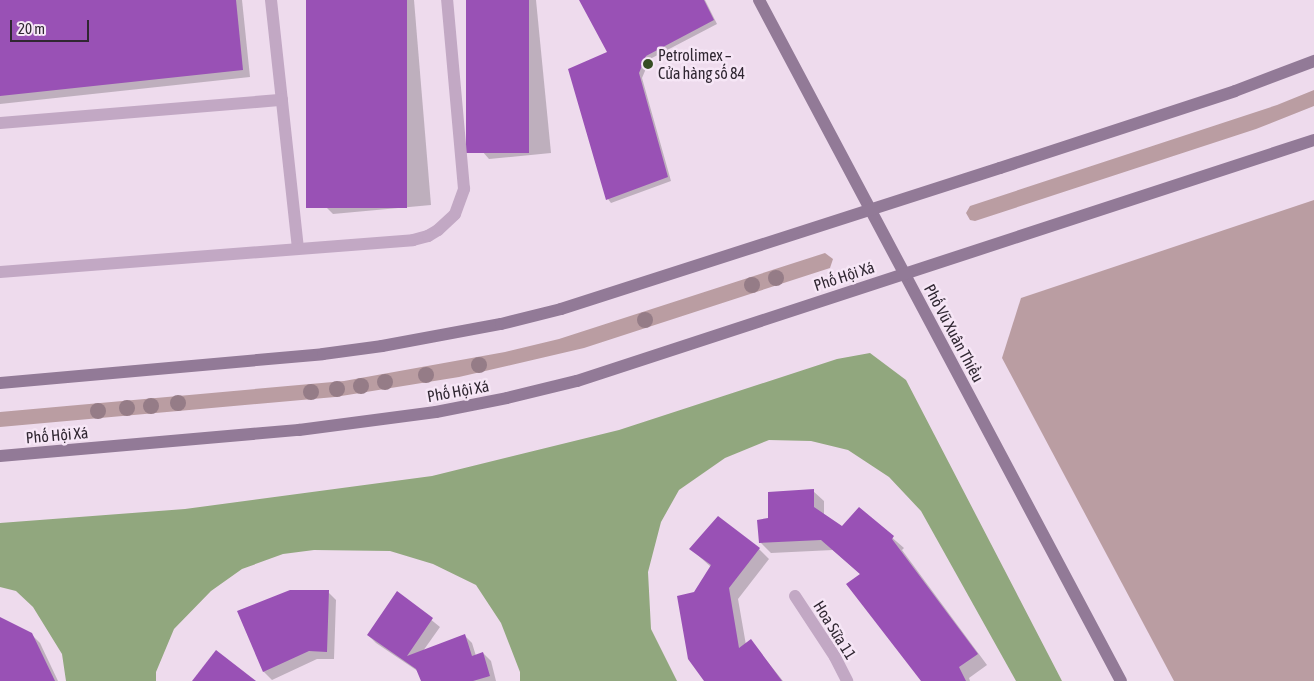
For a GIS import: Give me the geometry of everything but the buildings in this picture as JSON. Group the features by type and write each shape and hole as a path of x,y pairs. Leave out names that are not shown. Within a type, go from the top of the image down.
{"main road":[{"name":"Phố Vũ Xuân Thiều","path":"759,0 1121,681"},
{"path":"0,382 323,354 442,336 560,309 1226,94 1314,61"},
{"name":"Phố Hội Xá","path":"0,456 299,430 417,414 507,398 576,381 1314,140"}],"street":[{"path":"272,0 298,248"},
{"path":"0,272 413,240 428,236 438,230 455,214 464,189 447,0"},
{"path":"0,123 282,100"},
{"name":"Hoa Sữa 11","path":"795,596 835,657 847,681"}],"shaded area":[{"path":"1314,90 1314,106 1256,129 975,221 970,220 966,213 970,206 1277,105"},
{"path":"1314,200 1314,681 1174,681 1002,358 1021,298"},
{"path":"825,253 833,259 830,268 584,348 459,377 335,397 0,427 0,412 344,381 505,352 559,339"},
{"path":"870,353 906,380 1062,681 1016,681 921,511 889,477 848,450 811,441 769,440 725,458 679,490 661,522 648,572 651,629 677,681 520,681 520,672 501,623 476,585 433,564 390,551 314,550 283,554 242,569 211,591 174,629 156,672 156,681 66,681 62,654 33,607 16,591 0,587 0,523 185,509 432,476 619,430 837,359"}],"place":[{"name":"Petrolimex – Cửa hàng số 84","path":"648,64"}]}
